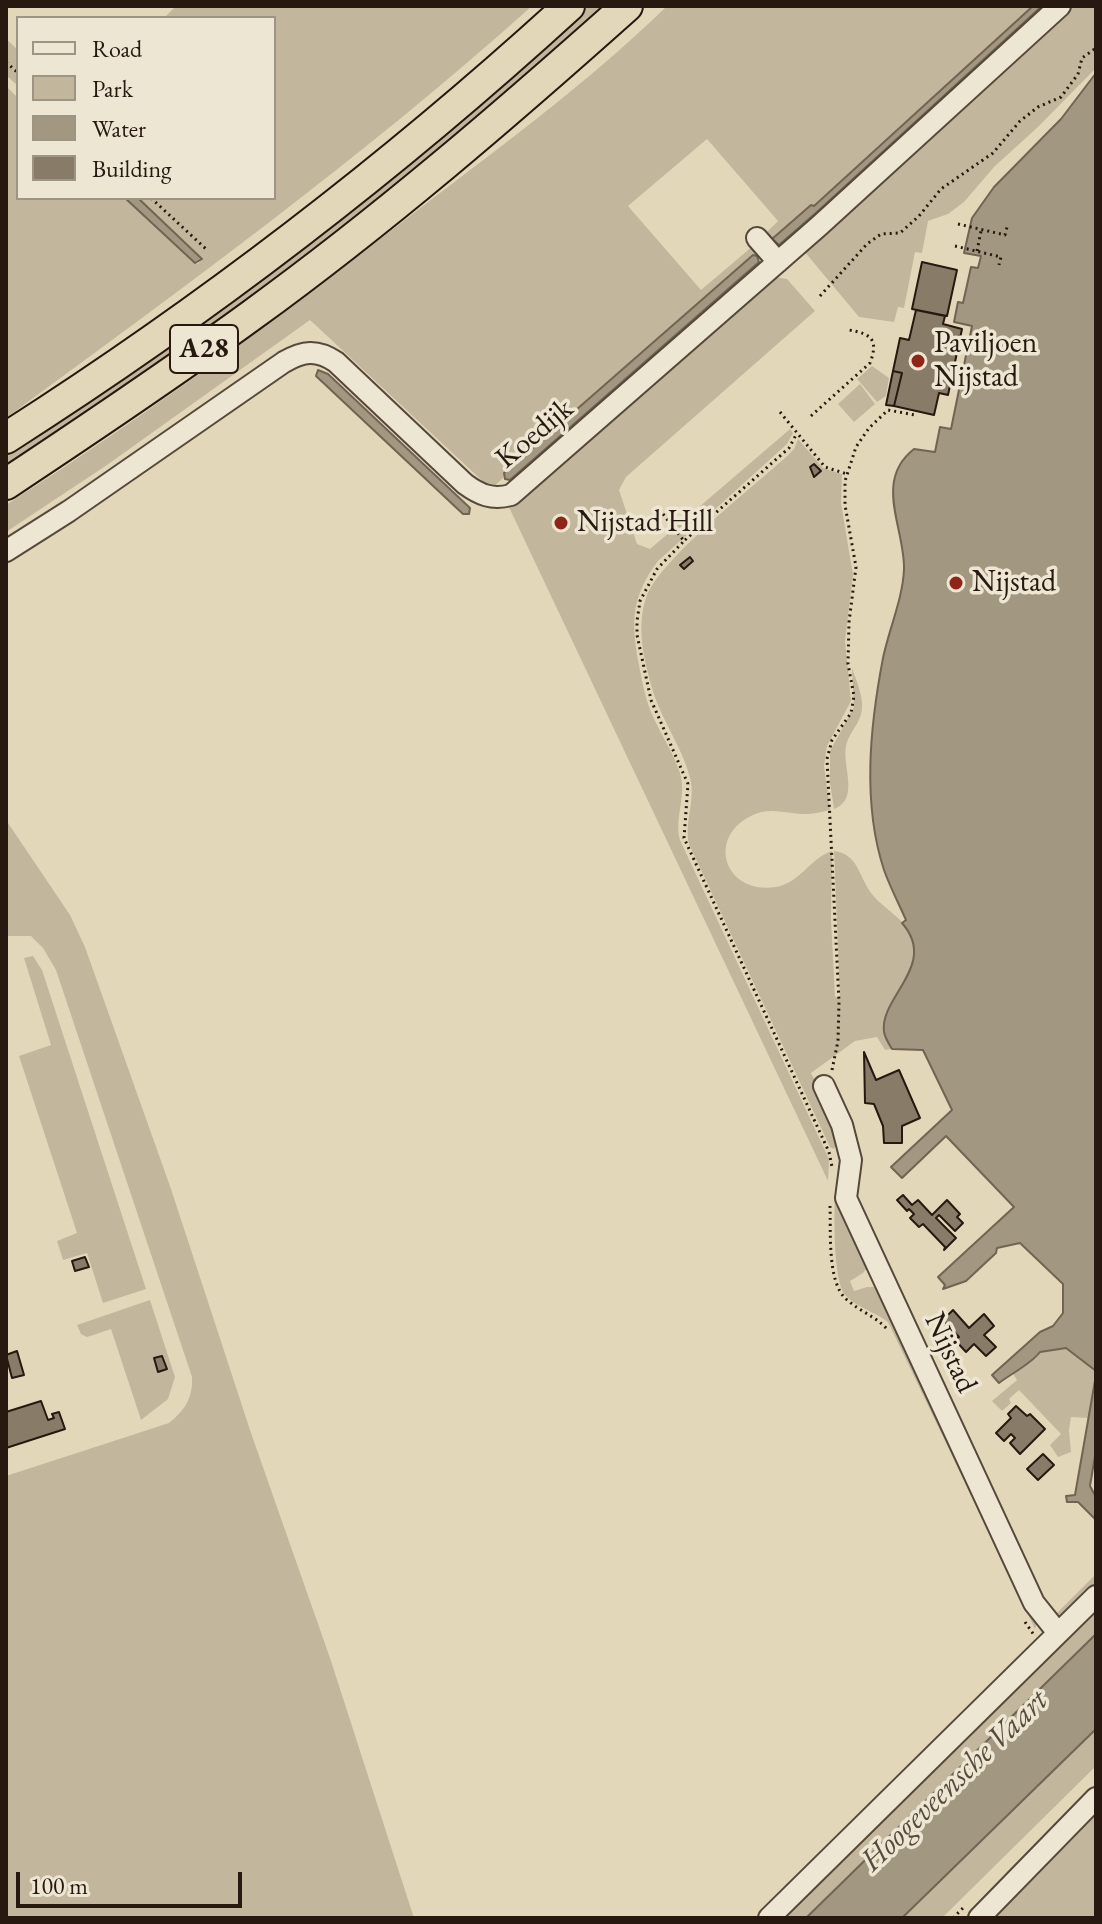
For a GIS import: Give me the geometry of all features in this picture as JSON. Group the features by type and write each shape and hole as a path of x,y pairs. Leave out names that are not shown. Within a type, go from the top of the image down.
{"highway":[{"name":"A28","path":"6,438 157,336 274,250 431,126 569,6"},
{"name":"A28","path":"6,484 111,415 254,314 332,254 497,121 627,6"}],"street":[{"name":"Koedijk","path":"6,551 284,362 310,352 323,354 336,362 465,484 481,495 511,495 778,262 1060,6"},
{"path":"757,238 778,262"},
{"name":"Nijstad","path":"824,1086 842,1125 851,1160 846,1198 1051,1641"},
{"path":"769,1918 1096,1596"},
{"path":"979,1918 1096,1798"}],"path":[{"path":"820,296 867,244 881,234 900,233 941,189 993,153 1020,121 1038,107 1061,97 1078,74 1082,58 1096,48"},
{"path":"153,200 206,249"},
{"path":"958,224 1005,235 1007,227"},
{"path":"977,251 982,230"},
{"path":"955,246 1001,257 999,265"},
{"path":"811,416 870,363 874,350 871,336 849,330"},
{"path":"824,1086 834,1066 839,1002 827,759 832,740 851,713 854,696 848,664 849,622 856,567 845,505 847,474 856,447 869,428 888,410 915,415"},
{"path":"780,412 825,467 847,474"},
{"path":"797,433 789,448 657,569 640,601 637,635 646,683 656,714 688,784 682,833 689,854 829,1152 833,1169"},
{"path":"663,514 684,541"},
{"path":"830,1199 836,1285 842,1296 857,1309 877,1318 889,1332"},
{"path":"1025,1622 1051,1641"}],"green space":[{"path":"176,6 532,6 340,167 6,418 6,86 16,96 16,200 127,200 198,264 202,258 140,200 276,200 276,16 166,16"},
{"path":"584,6 610,6 496,106 244,307 6,470 6,451 505,76"},
{"path":"667,6 1033,6 814,206 811,205 771,240 766,233 778,221 707,139 628,206 701,290 754,245 759,251 504,473 491,489 310,320 107,465 6,532 6,505 164,399 318,286 546,111"},
{"path":"1068,6 1096,6 1096,68 994,167 964,202 948,214 928,221 922,253 915,252 904,308 898,307 894,322 859,317 804,251"},
{"path":"6,39 16,48 16,84 6,75"},
{"path":"775,277 787,279 815,311 626,477 619,490 637,544 650,549 790,429 793,433 787,444 658,561 638,598 634,623 641,677 649,706 682,782 678,823 680,840 829,1159 828,1181 507,503"},
{"path":"872,366 889,378 886,396 877,402 857,379"},
{"path":"860,384 875,404 854,422 838,404"},
{"path":"798,439 823,468 842,474 841,503 853,575 845,641 851,701 827,746 824,766 830,810 808,814 758,813 737,826 726,850 734,874 758,887 784,885 832,851 835,997 840,998 834,851 852,860 873,896 911,934 913,961 884,1022 885,1035 892,1049 885,1050 877,1037 855,1041 811,1073 835,1121 837,1140 834,1149 830,1147 689,844 690,778 656,700 646,666 641,632 646,598 668,565 708,525 786,457"},
{"path":"852,668 861,696 862,711 846,746 846,798 834,809 830,751 854,707"},
{"path":"6,820 70,915 85,947 171,1189 251,1433 330,1658 414,1918 6,1918 6,1476 169,1423 187,1403 192,1377 56,970 43,948 31,936 6,936"},
{"path":"33,956 42,970 146,1289 103,1303 87,1253 63,1260 57,1241 77,1233 19,1056 51,1045 24,958"},
{"path":"835,1194 869,1265 850,1281 854,1291 879,1287 1037,1623 1035,1629 888,1322 849,1299 841,1287 835,1247"},
{"path":"150,1300 175,1377 168,1399 141,1420 111,1329 87,1337 81,1334 77,1325"},
{"path":"1066,1348 1096,1371 1096,1375 1089,1418 1071,1417 1071,1452 1058,1457 1050,1445 1061,1434 1019,1390 1002,1411 992,1401 1017,1380 1012,1372 1040,1352"},
{"path":"1096,1574 1096,1590 1063,1622 1054,1616"},
{"path":"1096,1602 1096,1634 806,1918 776,1918"},
{"path":"1096,1729 1096,1766 942,1918 902,1918"},
{"path":"1096,1807 1096,1918 986,1918"}],"water":[{"path":"1033,6 1042,6 817,212 779,245 772,239 811,205 814,206"},
{"name":"Nijstad","path":"1096,73 1096,1371 1066,1348 1040,1352 999,1383 992,1375 1040,1332 1053,1326 1063,1313 1063,1284 1020,1243 997,1248 996,1253 966,1281 943,1289 945,1285 938,1277 1014,1207 946,1136 902,1178 891,1167 952,1110 923,1050 892,1049 884,1032 885,1019 911,967 914,953 912,938 902,923 906,920 886,876 877,844 870,764 883,658 904,569 894,506 895,475 914,449 935,452 940,427 951,429 972,326 954,322 958,302 963,303 971,267 978,268 981,256 964,253 972,218 994,187 1061,119"},
{"path":"127,200 140,200 202,259 195,263"},
{"path":"753,255 759,262 510,480 505,479 504,473"},
{"path":"318,370 328,374 470,508 469,514 463,514 316,376"},
{"path":"1096,1375 1096,1450 1090,1486 1096,1497 1096,1520 1078,1502 1067,1502 1066,1496 1075,1495"},
{"name":"Hoogeveensche Vaart","path":"1096,1634 1096,1729 902,1918 806,1918"}],"building":[{"path":"922,262 957,270 947,316 912,309"},
{"path":"916,310 945,316 943,324 962,329 948,395 939,393 934,415 894,406 902,373 893,371 900,338 909,340"},
{"path":"893,371 902,373 894,406 886,405"},
{"path":"814,464 821,471 814,477 810,467"},
{"path":"690,557 693,561 684,569 680,565"},
{"path":"864,1052 876,1080 899,1070 920,1118 902,1126 902,1143 884,1143 883,1126 874,1104 865,1103"},
{"path":"903,1195 912,1205 918,1200 932,1215 947,1200 960,1214 957,1217 963,1223 955,1231 939,1215 936,1218 956,1238 944,1250 945,1247 923,1224 919,1227 910,1218 914,1214 897,1200"},
{"path":"85,1257 89,1267 75,1271 72,1261"},
{"path":"953,1310 969,1328 984,1314 994,1326 984,1335 996,1347 986,1356 974,1344 966,1352 955,1340 959,1337 943,1320"},
{"path":"17,1351 24,1375 12,1378 6,1355"},
{"path":"162,1356 167,1369 158,1372 154,1358"},
{"path":"41,1401 48,1420 54,1418 52,1414 59,1412 65,1429 6,1448 6,1412"},
{"path":"1016,1406 1027,1416 1030,1414 1045,1429 1020,1454 1010,1443 1015,1438 1011,1434 1004,1441 996,1433 1011,1418 1008,1414"},
{"path":"1043,1454 1054,1465 1038,1480 1027,1469"}],"place":[{"name":"Paviljoen Nijstad","path":"918,361"},
{"name":"Nijstad Hill","path":"561,523"},
{"name":"Nijstad","path":"956,583"}]}
